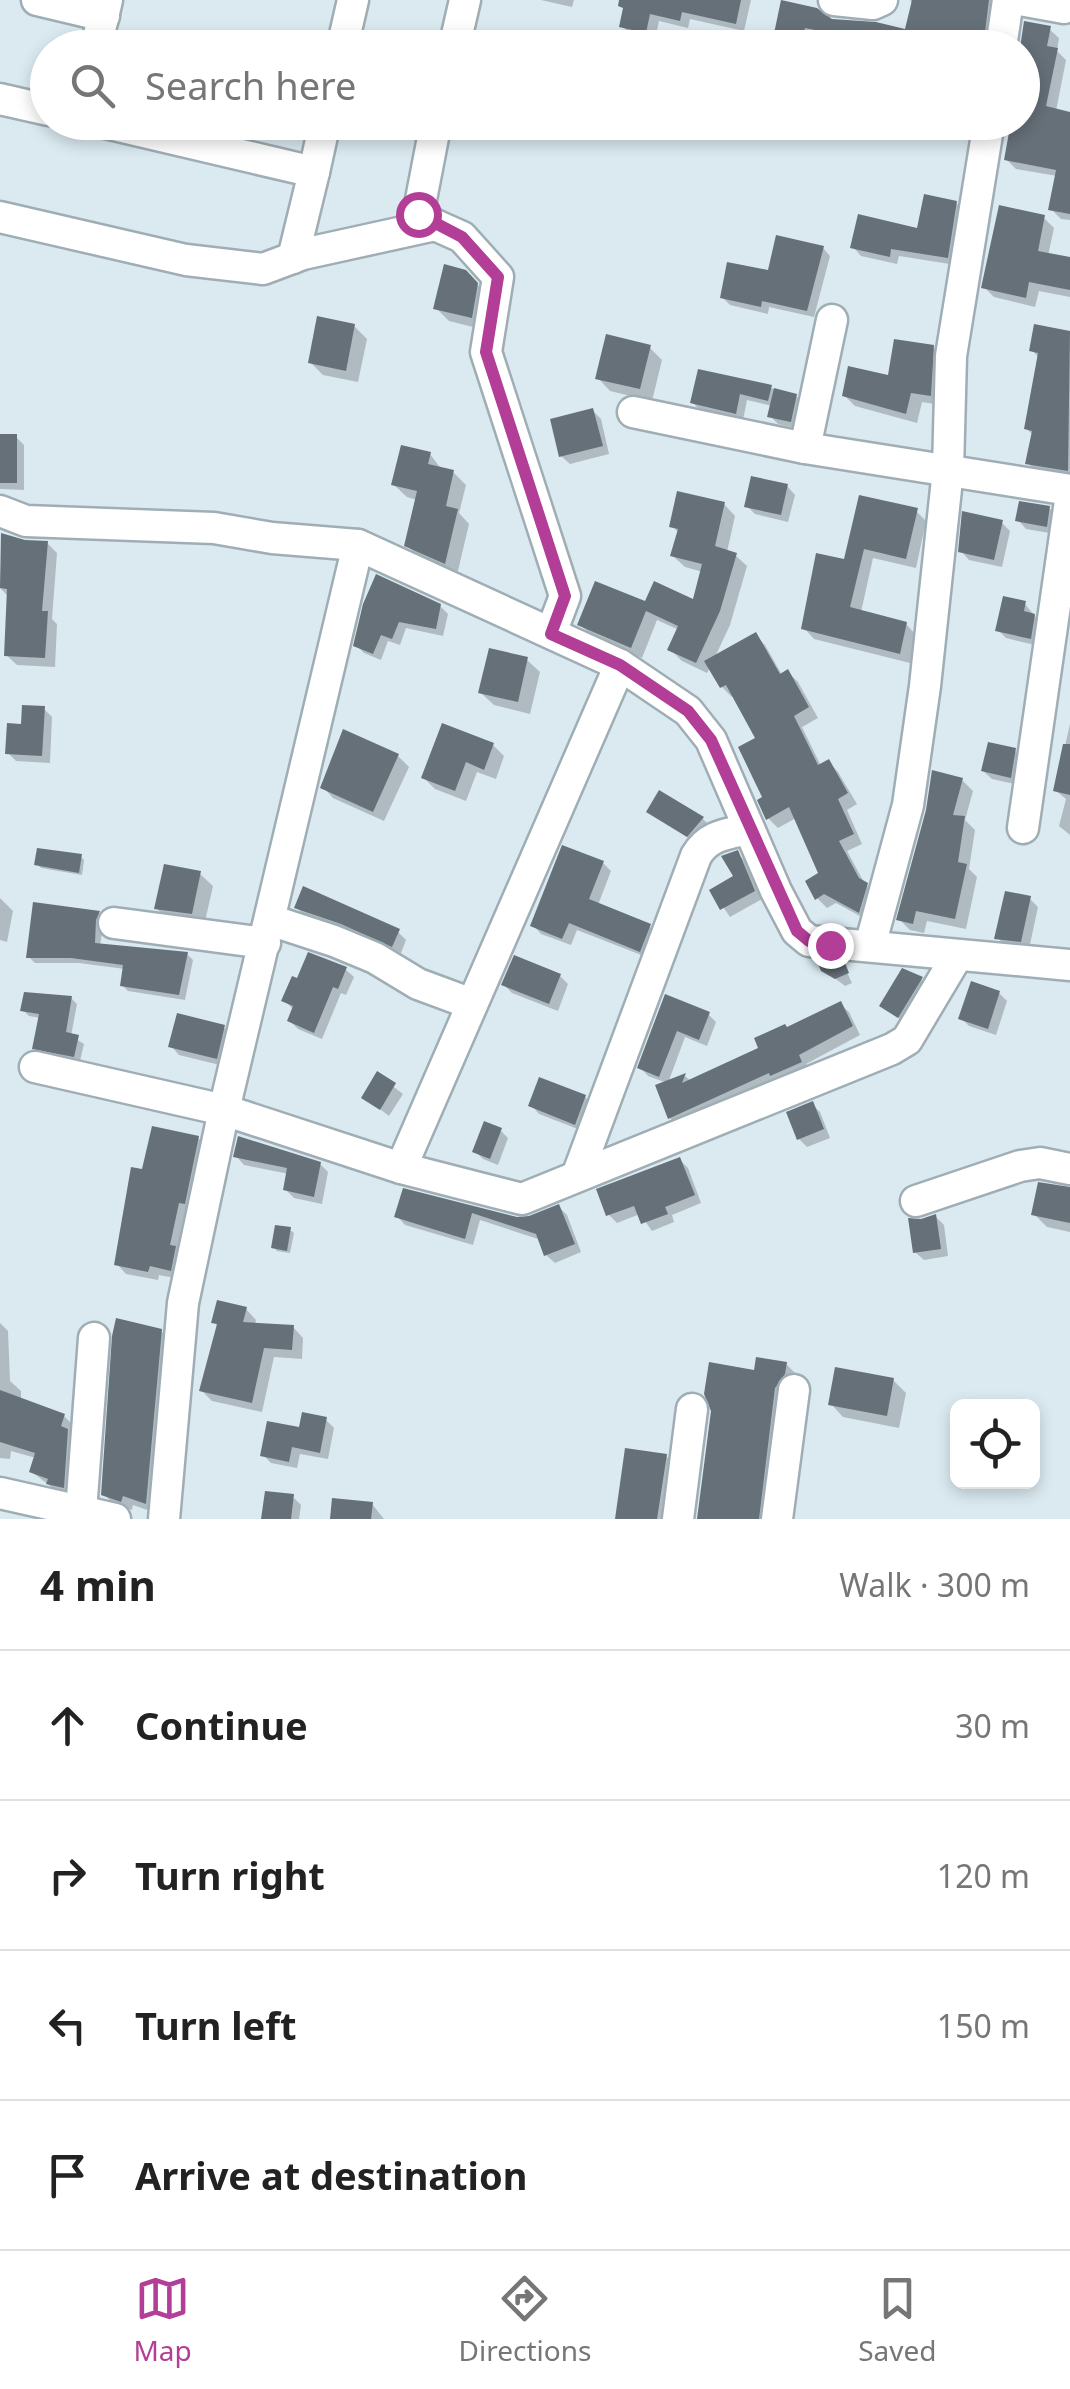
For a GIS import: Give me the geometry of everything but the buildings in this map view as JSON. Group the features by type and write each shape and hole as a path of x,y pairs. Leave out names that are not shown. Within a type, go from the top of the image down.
{"street":[{"path":"36,0 106,8"},
{"path":"346,30 352,0"},
{"path":"458,30 464,0"},
{"path":"834,0 873,4 882,0"},
{"path":"1004,30 1008,0"},
{"path":"1020,0 1068,10"},
{"path":"0,99 30,106"},
{"path":"177,140 314,172"},
{"path":"293,258 321,140"},
{"path":"432,140 418,214 462,237 498,277 486,352 565,596 551,634"},
{"path":"870,946 908,805 948,470 951,356 985,140"},
{"path":"0,217 186,260 263,269 293,258 435,225"},
{"path":"805,448 832,320"},
{"path":"633,412 805,448 1070,490"},
{"path":"1023,828 1070,501"},
{"path":"0,511 26,521 214,528 272,538 358,545 620,665 688,711 711,740 797,931 809,941 1070,965"},
{"path":"164,1519 183,1303 224,1110 358,545"},
{"path":"401,1168 620,665"},
{"path":"577,1176 696,856 703,843 712,838 750,829"},
{"path":"114,923 267,931 334,941 375,958 418,984 472,1004"},
{"path":"35,1067 224,1110 401,1168 522,1199 907,1040 957,956"},
{"path":"916,1202 1020,1166 1040,1163 1070,1169"},
{"path":"80,1511 94,1338"},
{"path":"777,1519 794,1390"},
{"path":"678,1519 692,1409"},
{"path":"0,1493 114,1519"}],"route":[{"path":"418,214 462,237 498,277 486,352 565,596 551,634 620,665 688,711 711,740 797,931 809,941 830,945"}]}
